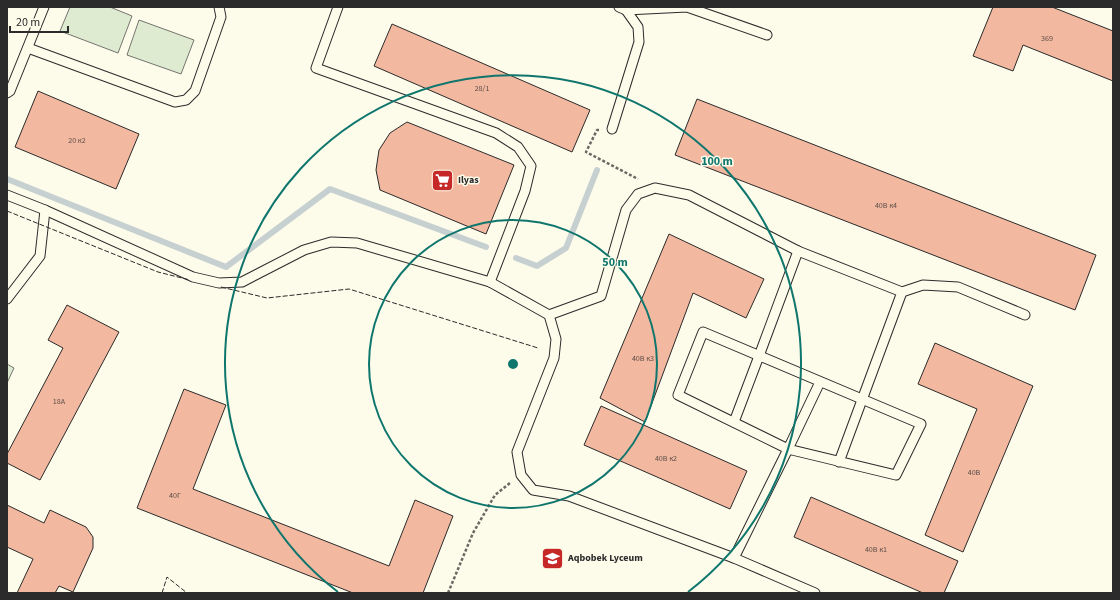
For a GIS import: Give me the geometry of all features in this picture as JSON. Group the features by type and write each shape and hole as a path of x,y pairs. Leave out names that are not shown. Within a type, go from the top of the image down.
{"lane":[{"path":"7,93 10,90 44,7"},
{"path":"28,48 175,102 186,100 195,91 221,17 219,7"},
{"path":"338,7 316,68 496,133 518,147 531,166 525,191 490,282"},
{"path":"624,8 687,7 767,35"},
{"path":"612,129 639,42 638,27 624,8"},
{"path":"549,315 600,296 626,210 638,194 654,188 689,195 798,251 902,292 923,286 958,287 1025,314"},
{"path":"7,195 45,210 193,277 219,283 242,282 304,250 331,242 357,243 490,282 549,315 556,339 554,358 517,452 521,475 533,490 569,496 734,558 815,593"},
{"path":"7,299 40,256 45,210"},
{"path":"734,422 798,251"},
{"path":"839,462 902,292"},
{"path":"703,332 820,382 921,424 896,475 788,449 678,395 703,332"},
{"path":"734,558 820,382"}],"path":[{"path":"612,129 597,130 586,152 654,188"},
{"path":"448,593 473,533 495,495 521,475"}],"green space":[{"path":"70,7 110,7 132,16 118,53 60,31"},
{"path":"139,20 194,40 181,74 127,55"},
{"path":"7,364 14,368 7,383"}],"building":[{"path":"993,7 1052,7 1113,31 1113,81 1023,45 1013,71 973,56"},
{"path":"392,24 590,110 572,152 374,66"},
{"path":"38,91 139,134 116,189 15,147"},
{"path":"697,99 1096,255 1075,310 675,155"},
{"name":"Ilyas","path":"407,122 514,165 486,234 380,190 376,170 379,150 390,133"},
{"path":"669,234 764,279 746,318 693,293 645,422 600,398"},
{"path":"67,305 119,332 40,480 7,463 7,454 63,348 48,340"},
{"path":"935,343 1033,386 963,552 925,535 977,409 918,384"},
{"path":"184,389 226,405 193,489 389,566 415,500 453,516 423,593 353,593 137,508"},
{"path":"601,406 747,471 730,509 584,445"},
{"path":"811,497 958,561 944,593 923,593 794,537"},
{"path":"7,505 44,523 50,510 86,527 93,537 93,548 73,592 59,586 55,593 17,593 33,559 7,547"}],"waterway":[{"path":"516,258 537,266 566,248 597,170"},
{"path":"7,179 226,267 330,189 486,247"}],"fence":[{"path":"7,211 158,272 190,280"},
{"path":"221,287 267,298 349,289 538,348"},
{"path":"162,593 167,577 187,593"}],"place":[{"name":"Ilyas","path":"443,180"},
{"name":"Aqbobek Lyceum","path":"552,558"}]}
